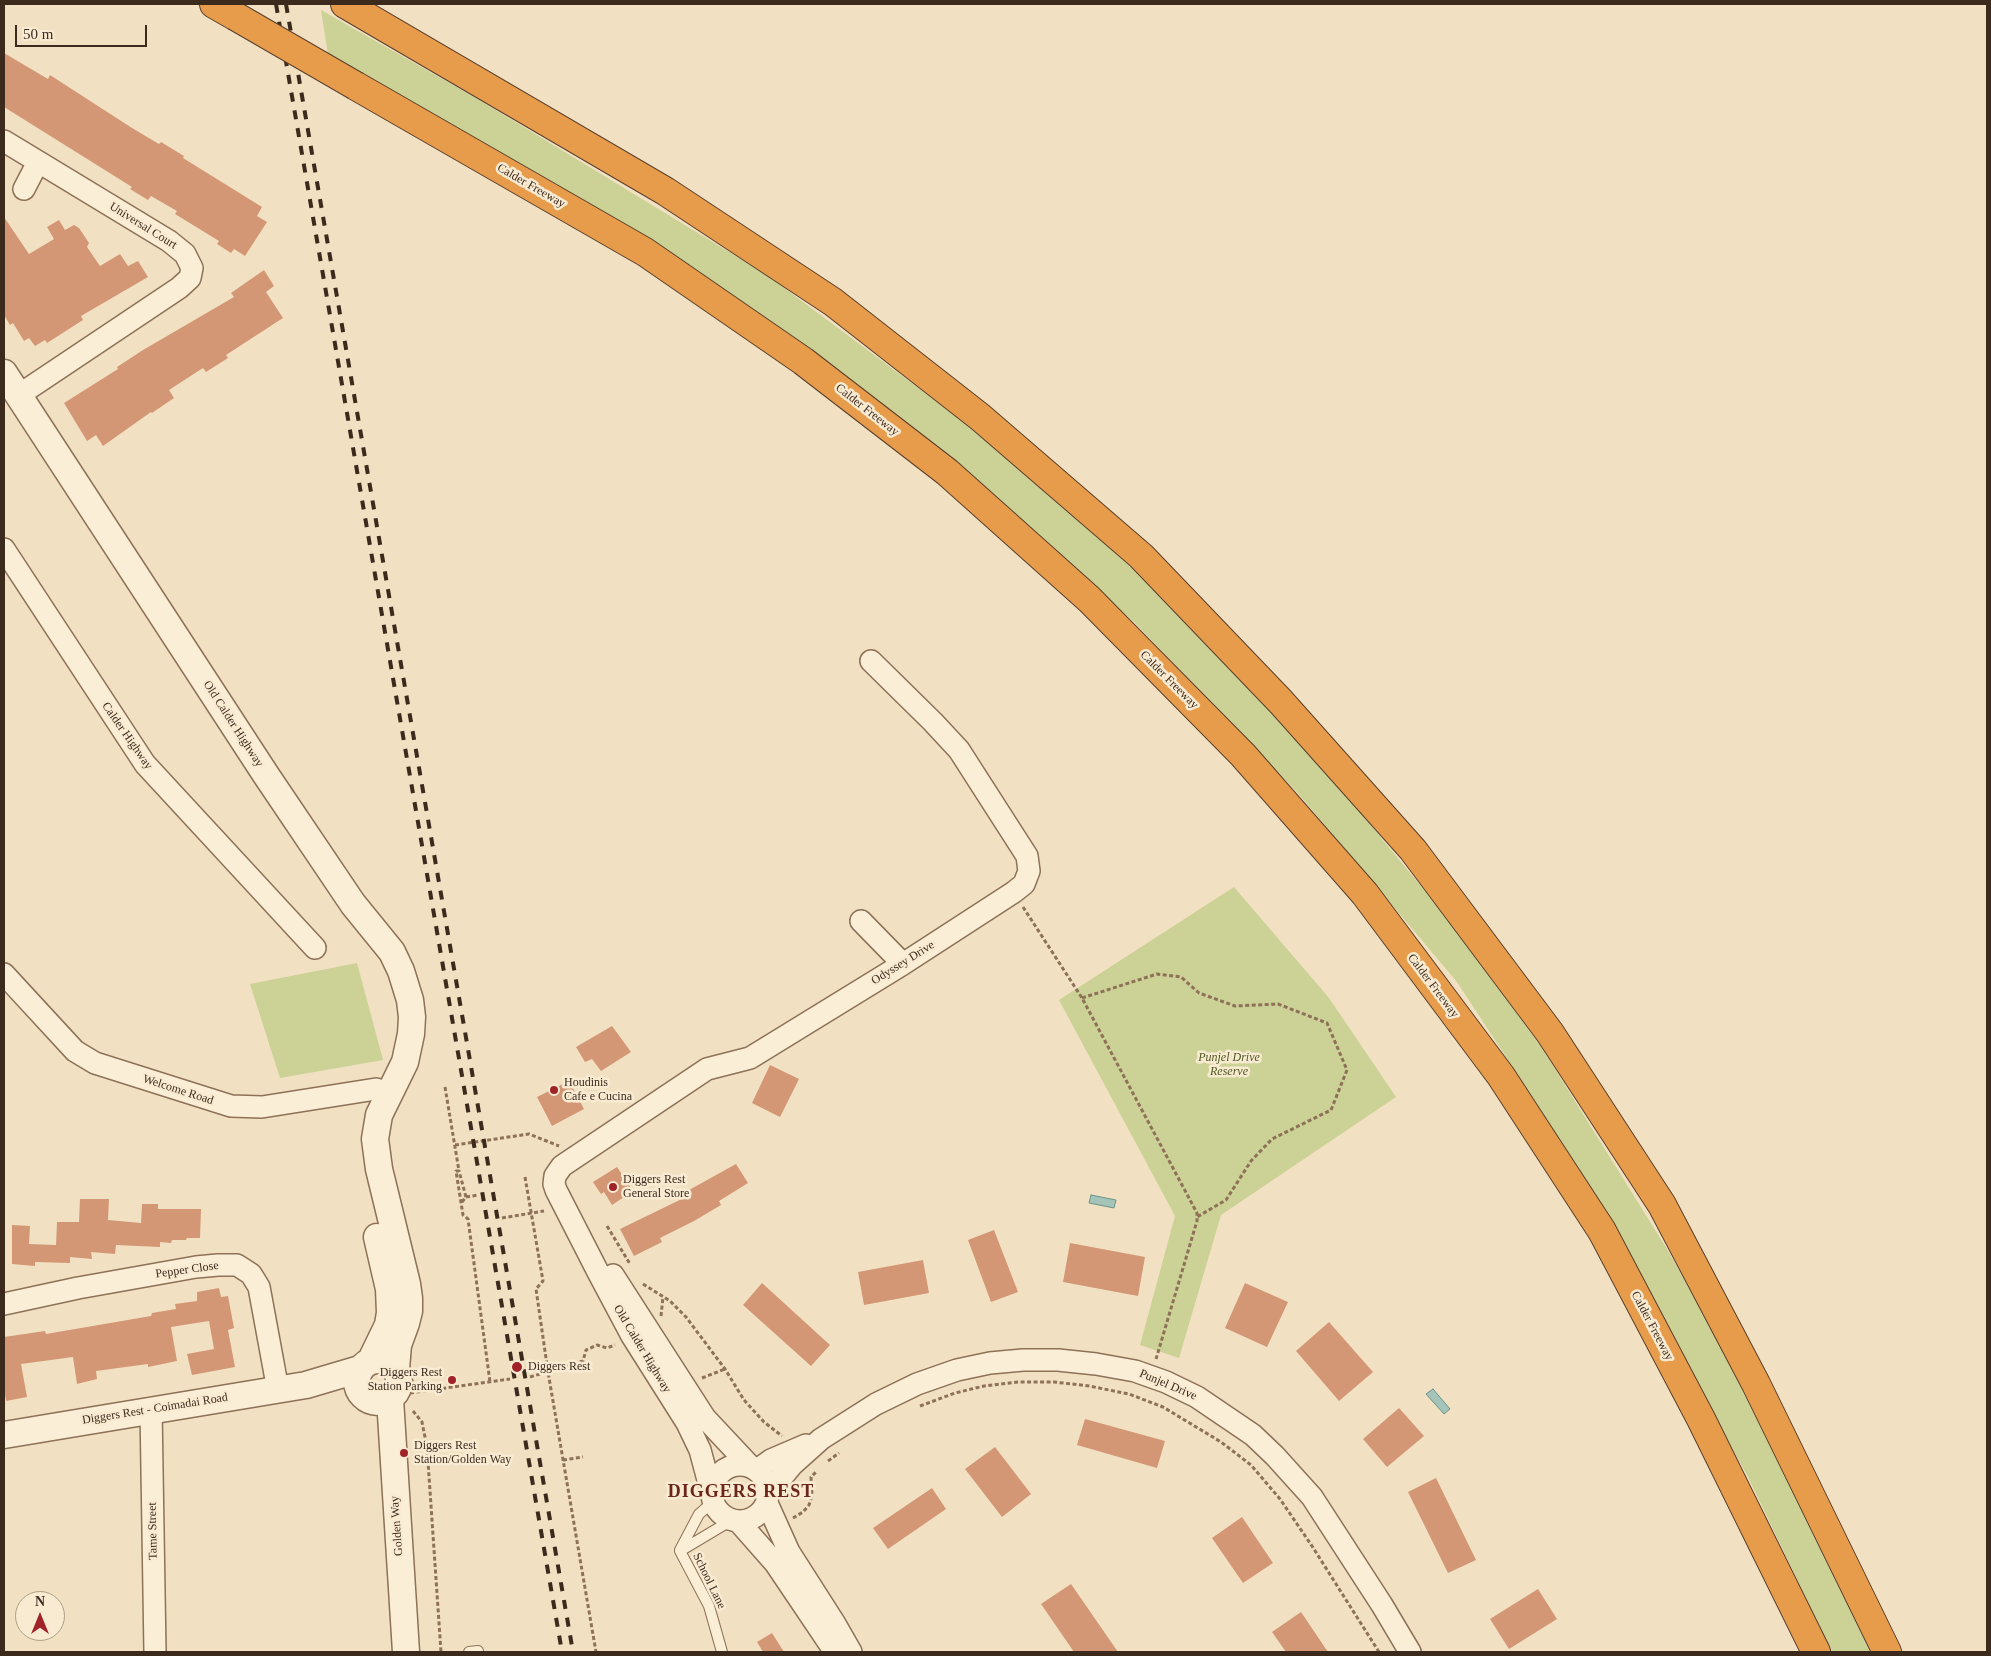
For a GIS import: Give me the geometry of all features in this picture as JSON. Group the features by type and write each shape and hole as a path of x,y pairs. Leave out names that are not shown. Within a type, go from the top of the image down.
{"highway":[{"path":"345,4 665,191 833,302 980,417 1140,556 1281,702 1413,850 1550,1033 1662,1205 1756,1384 1887,1652"},
{"name":"Calder Freeway","path":"225,10 645,252 804,361 947,472 1088,599 1243,755 1371,902 1501,1076 1602,1231 1701,1418 1816,1652"}],"street":[{"name":"Universal Court","path":"4,141 169,241 186,254 192,268 190,278 179,288 19,395"},
{"path":"24,189 38,162"},
{"name":"Old Calder Highway","path":"4,373 266,775 353,904 392,952 401,971 410,1000 412,1017 405,1062 386,1089"},
{"name":"Calder Highway","path":"4,549 145,764 315,948"},
{"name":"Odyssey Drive","path":"560,1198 555,1176 562,1166 707,1069 750,1058 903,964 1024,884 1029,871 1027,856 959,750 871,661"},
{"path":"353,904 387,968 396,992 399,1010 399,1031 396,1050 390,1066 386,1089 379,1115 375,1139 379,1169 407,1284 409,1311 398,1345 396,1369 399,1385 397,1390 400,1396 379,1402 368,1400 364,1397 363,1372 388,1325 390,1302 363,1178 361,1159 362,1127 386,1089"},
{"path":"861,920 903,964"},
{"name":"Welcome Road","path":"4,975 75,1051 95,1063 231,1106 262,1107 386,1089"},
{"name":"Old Calder Highway","path":"560,1198 606,1263 704,1418 754,1468"},
{"name":"Old Calder Highway","path":"560,1198 632,1336 687,1423 700,1450 713,1498"},
{"name":"Pepper Close","path":"4,1304 78,1288 196,1267 218,1264 237,1265 251,1274 259,1286 278,1390"},
{"path":"363,1372 385,1360 396,1369"},
{"name":"Punjel Drive","path":"768,1499 792,1465 808,1457 821,1439 876,1404 917,1384 957,1370 990,1363 1023,1360 1058,1360 1135,1371 1197,1397 1230,1418 1253,1435 1292,1474 1312,1497 1410,1652"},
{"name":"Diggers Rest - Coimadai Road","path":"4,1435 150,1409 278,1390 363,1372"},
{"name":"Golden Way","path":"400,1396 406,1652"},
{"name":"Tame Street","path":"150,1409 155,1652"},
{"name":"Punjel Drive","path":"754,1468 772,1460 808,1457"},
{"path":"835,1652 774,1562 735,1520 720,1513 713,1498 713,1486 716,1477 723,1470 731,1466 754,1468 764,1477 768,1485 768,1499 789,1552 835,1624 850,1652"},
{"path":"735,1520 752,1518 763,1509 768,1499"}],"lane":[{"path":"680,1551 699,1514 713,1498"},
{"path":"680,1551 735,1520"},
{"name":"School Lane","path":"680,1551 709,1606 722,1652"}],"path":[{"path":"1014,892 1082,998 1196,1209 1198,1217 1151,1377"},
{"path":"1082,998 1157,974 1181,976 1199,993 1235,1006 1278,1004 1327,1024 1347,1070 1331,1110 1272,1139 1251,1161 1226,1200 1198,1217"},
{"path":"445,1087 459,1171 466,1197"},
{"path":"455,1146 529,1134 559,1147"},
{"path":"459,1171 456,1171 463,1215 468,1219 490,1382"},
{"path":"525,1177 543,1281 536,1289 548,1372 596,1652"},
{"path":"461,1203 466,1197 478,1195"},
{"path":"502,1218 544,1211"},
{"path":"607,1226 634,1271"},
{"path":"639,1278 649,1289 677,1307 725,1369 744,1400 754,1412 772,1430 793,1440 808,1457 812,1496 809,1505 803,1512 778,1527"},
{"path":"530,1377 582,1361 586,1350 597,1346 608,1348 618,1343"},
{"path":"698,1380 725,1369"},
{"path":"400,1396 510,1379"},
{"path":"913,1409 955,1393 984,1386 1018,1382 1054,1382 1089,1386 1129,1394 1163,1407 1222,1442 1251,1466 1286,1507 1379,1652"},
{"path":"412,1424 422,1422 427,1447 441,1652"},
{"path":"808,1457 843,1449"},
{"path":"563,1460 582,1457"}],"green space":[{"path":"321,10 476,98 767,275 992,443 1169,601 1298,737 1439,908 1540,1045 1667,1249 1734,1367 1873,1652 1832,1652 1749,1479 1633,1265 1529,1092 1457,982 1296,791 1134,622 1000,503 328,55"},
{"name":"Punjel Drive Reserve","path":"1234,887 1329,998 1396,1097 1221,1215 1179,1358 1140,1345 1175,1216 1059,1000"},
{"path":"357,963 383,1060 280,1078 250,984"}],"water":[{"path":"1091,1195 1116,1200 1114,1208 1089,1203"},
{"path":"1433,1389 1450,1409 1444,1414 1426,1394"}],"building":[{"path":"4,53 48,79 50,75 132,128 184,156 183,158 262,207 257,216 267,222 245,256 234,249 231,253 217,244 219,241 175,214 177,211 151,196 148,200 130,189 132,187 4,107"},
{"path":"4,217 29,254 54,239 47,227 59,220 65,230 74,225 79,228 89,243 87,247 100,266 120,254 128,266 138,261 148,277 81,316 83,320 47,343 45,340 35,346 29,338 24,341 13,323 10,325 4,315"},
{"path":"264,270 274,286 266,292 283,318 226,355 228,358 206,372 203,368 169,390 174,398 103,446 96,435 87,441 64,403 118,369 117,367 143,350 234,297 231,293"},
{"path":"612,1026 631,1052 601,1071 592,1059 585,1062 576,1047"},
{"path":"770,1065 799,1079 780,1117 752,1103"},
{"path":"569,1081 584,1109 552,1126 537,1097"},
{"path":"736,1164 748,1183 719,1201 721,1205 660,1238 662,1242 634,1256 620,1229 692,1194 689,1190"},
{"name":"Diggers Rest General Store","path":"617,1167 633,1191 612,1205 604,1192 601,1194 593,1182"},
{"path":"80,1199 109,1199 108,1220 141,1223 142,1204 158,1204 158,1209 201,1209 200,1238 172,1240 171,1243 160,1242 160,1247 116,1245 115,1254 91,1252 92,1259 70,1257 70,1263 35,1262 35,1266 12,1264 12,1225 30,1226 29,1244 56,1245 57,1222 79,1222"},
{"path":"994,1230 1018,1292 991,1302 968,1240"},
{"path":"1070,1243 1145,1257 1138,1296 1063,1282"},
{"path":"923,1260 929,1293 864,1305 858,1272"},
{"path":"762,1283 830,1345 811,1366 743,1305"},
{"path":"1245,1283 1288,1302 1267,1347 1225,1328"},
{"path":"219,1288 221,1297 228,1296 234,1328 228,1330 235,1367 192,1375 187,1354 214,1349 209,1321 171,1327 177,1361 148,1367 148,1364 96,1371 97,1379 77,1384 73,1357 21,1364 27,1397 6,1401 4,1387 4,1337 45,1331 46,1334 151,1316 152,1313 176,1309 175,1304 197,1301 197,1292"},
{"path":"1329,1322 1373,1372 1339,1401 1296,1351"},
{"path":"1399,1408 1424,1436 1387,1467 1363,1439"},
{"path":"1085,1419 1165,1441 1157,1468 1077,1445"},
{"path":"995,1447 1031,1494 1002,1517 965,1469"},
{"path":"1436,1478 1476,1560 1448,1573 1408,1492"},
{"path":"932,1488 946,1509 888,1549 873,1528"},
{"path":"1242,1517 1273,1563 1243,1583 1212,1538"},
{"path":"1071,1584 1118,1652 1074,1652 1041,1604"},
{"path":"1538,1589 1557,1619 1509,1649 1490,1619"},
{"path":"1301,1612 1328,1652 1286,1652 1272,1632"},
{"path":"772,1633 784,1652 763,1652 757,1642"}],"railway":[{"path":"276,4 562,1652"},
{"path":"286,4 573,1652"}],"place":[{"name":"Houdinis Cafe e Cucina","path":"554,1090"},
{"name":"Diggers Rest General Store","path":"613,1187"},
{"name":"Diggers Rest","path":"517,1367"},
{"name":"Diggers Rest Station Parking","path":"452,1380"},
{"name":"Diggers Rest Station/Golden Way","path":"404,1453"}],"district":[{"name":"DIGGERS REST","path":"741,1492"}]}
